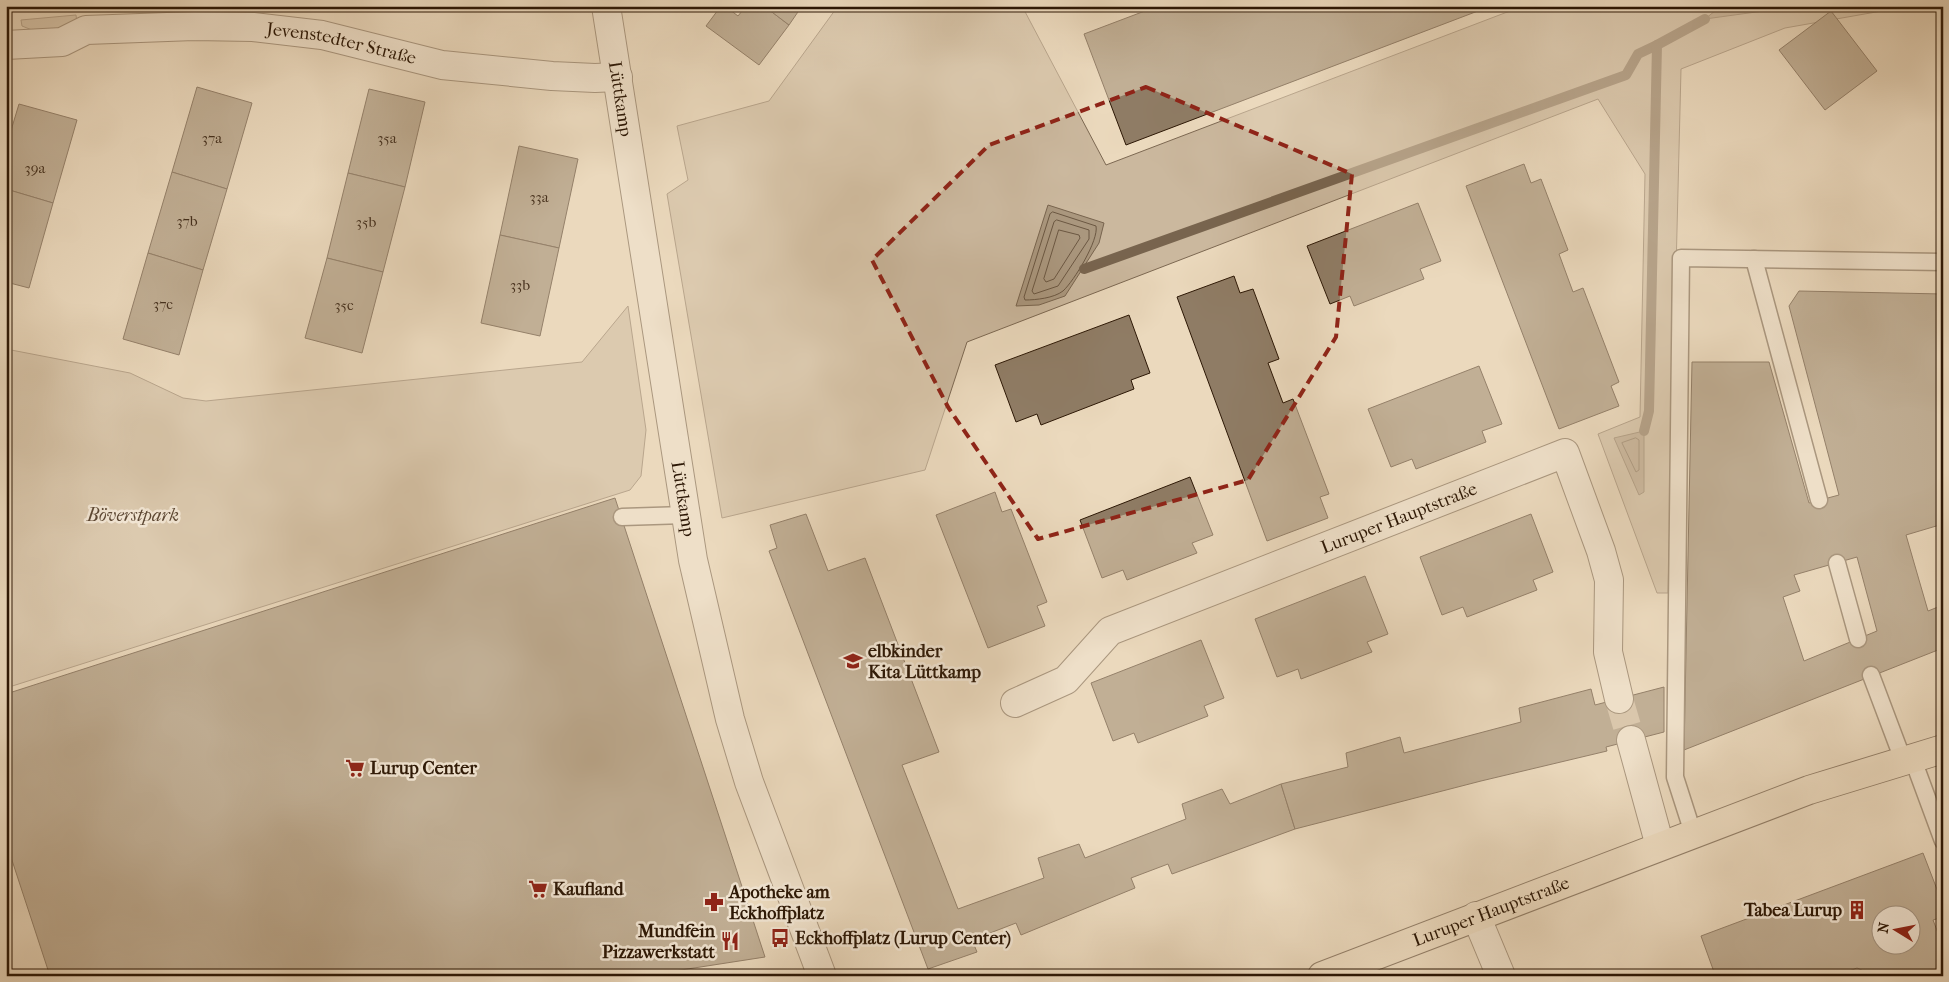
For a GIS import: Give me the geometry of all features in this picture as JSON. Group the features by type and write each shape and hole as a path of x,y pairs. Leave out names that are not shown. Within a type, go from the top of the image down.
{"main road":[{"name":"Luruper Hauptstraße","path":"1322,976 1808,790 1908,758 1943,749"}],"street":[{"name":"Lüttkamp","path":"606,6 676,445 685,515 730,719 761,816 822,976"},
{"name":"Jevenstedter Straße","path":"6,45 62,42 86,30 194,26 253,27 322,35 442,65 552,76 618,77"},
{"name":"Luruper Hauptstraße","path":"1015,703 1066,680 1110,632 1565,453 1601,551 1609,580 1608,652 1619,699"},
{"path":"1631,740 1660,846"},
{"path":"1476,916 1502,976"}],"lane":[{"path":"1693,833 1675,777 1681,258 1943,262"},
{"path":"1754,259 1819,500"},
{"path":"622,517 685,515"},
{"path":"1837,563 1858,639"},
{"path":"1871,675 1943,841"}],"highlighted area":[{"path":"1146,87 1352,174 1336,337 1248,480 1038,539 948,407 872,260 989,145"}],"green space":[{"path":"838,6 1022,6 1106,165 1523,6 1890,6 1893,9 1785,28 1681,69 1668,593 1657,593 1598,434 1640,417 1645,174 1598,99 967,342 925,470 722,518 667,194 688,180 677,126 769,101"},
{"path":"76,15 77,23 42,34 22,26 21,20"},
{"name":"Böverstpark","path":"628,306 646,430 641,476 630,490 6,688 6,349 130,373 183,398 206,401 582,362"}],"water":[{"path":"1721,6 1782,6 1778,9 1705,19"},
{"path":"1048,205 1104,223 1099,243 1065,296 1039,305 1016,306"},
{"path":"1644,431 1644,492 1639,495 1614,438"}],"building":[{"path":"721,6 725,6 738,16 746,6 764,6 789,25 759,65 706,26"},
{"path":"764,6 802,6 789,25"},
{"path":"1158,6 1491,6 1126,145 1084,34"},
{"path":"1831,11 1877,71 1825,110 1779,50"},
{"path":"197,87 252,103 227,189 172,172"},
{"path":"369,89 425,102 405,187 348,173"},
{"path":"19,104 77,120 53,203 6,189 6,147"},
{"path":"519,146 578,159 559,248 500,235"},
{"path":"1524,164 1531,183 1541,179 1568,250 1559,254 1573,292 1583,288 1619,382 1611,386 1619,406 1559,429 1466,186"},
{"path":"172,172 227,189 203,270 148,253"},
{"path":"348,173 405,187 383,272 327,258"},
{"path":"6,189 53,203 29,288 6,282"},
{"path":"1418,203 1441,261 1420,269 1424,279 1354,306 1350,296 1330,304 1307,246"},
{"path":"500,235 559,248 540,336 481,323"},
{"path":"148,253 203,270 179,355 123,339"},
{"path":"327,258 383,272 362,353 305,338"},
{"path":"1234,276 1240,293 1253,289 1279,359 1268,363 1283,403 1293,399 1329,494 1320,497 1328,518 1267,541 1177,297"},
{"path":"1799,291 1943,294 1943,524 1906,535 1928,611 1943,605 1943,648 1684,750 1692,362 1769,362 1809,503 1839,495 1789,306","holes":["1857,557 1877,631 1804,661 1783,597 1800,591 1794,575"]},
{"path":"1129,315 1150,373 1131,380 1134,389 1041,425 1037,414 1016,422 995,365"},
{"path":"1479,366 1502,424 1482,431 1486,442 1416,469 1412,459 1391,467 1368,409"},
{"path":"1190,477 1213,535 1192,543 1197,553 1127,580 1123,570 1102,578 1080,520"},
{"path":"995,492 1002,512 1011,509 1047,602 1037,606 1045,626 988,648 936,515"},
{"name":"Lurup Center","path":"615,498 765,957 668,972 669,976 50,976 6,842 6,694"},
{"path":"806,514 828,571 865,558 939,752 902,765 958,909 1044,878 1038,858 1079,844 1085,858 1186,819 1182,804 1222,789 1230,804 1281,784 1295,829 1172,874 1168,864 1131,878 1135,888 1021,935 1016,923 972,940 977,952 928,969 769,551 777,548 770,525"},
{"path":"1531,514 1553,572 1533,580 1537,590 1467,617 1463,607 1442,615 1420,557"},
{"path":"1365,576 1388,634 1367,642 1372,652 1301,679 1298,669 1277,677 1255,619"},
{"path":"1201,640 1224,698 1204,706 1208,716 1138,743 1134,733 1113,741 1091,683"},
{"path":"1664,687 1664,732 1606,747 1607,751 1295,829 1281,784 1348,767 1346,753 1400,737 1404,753 1521,722 1519,708 1591,689 1595,705"},
{"name":"Tabea Lurup","path":"1923,853 1943,905 1943,917 1933,920 1943,946 1943,976 1869,976 1868,973 1857,968 1837,976 1702,976 1714,972 1701,936"}],"waterway":[{"path":"1644,431 1649,411 1657,45 1705,19"},
{"path":"1084,269 1626,75 1638,54 1657,45"}],"tunnel":[{"path":"1619,699 1631,740"}],"place":[{"name":"elbkinder Kita Lüttkamp","path":"853,661"},
{"name":"Lurup Center","path":"355,768"},
{"name":"Kaufland","path":"538,889"},
{"name":"Apotheke am Eckhoffplatz","path":"714,902"},
{"name":"Tabea Lurup","path":"1857,910"},
{"name":"Eckhoffplatz (Lurup Center)","path":"780,938"},
{"name":"Mundfein Pizzawerkstatt","path":"730,941"}]}
